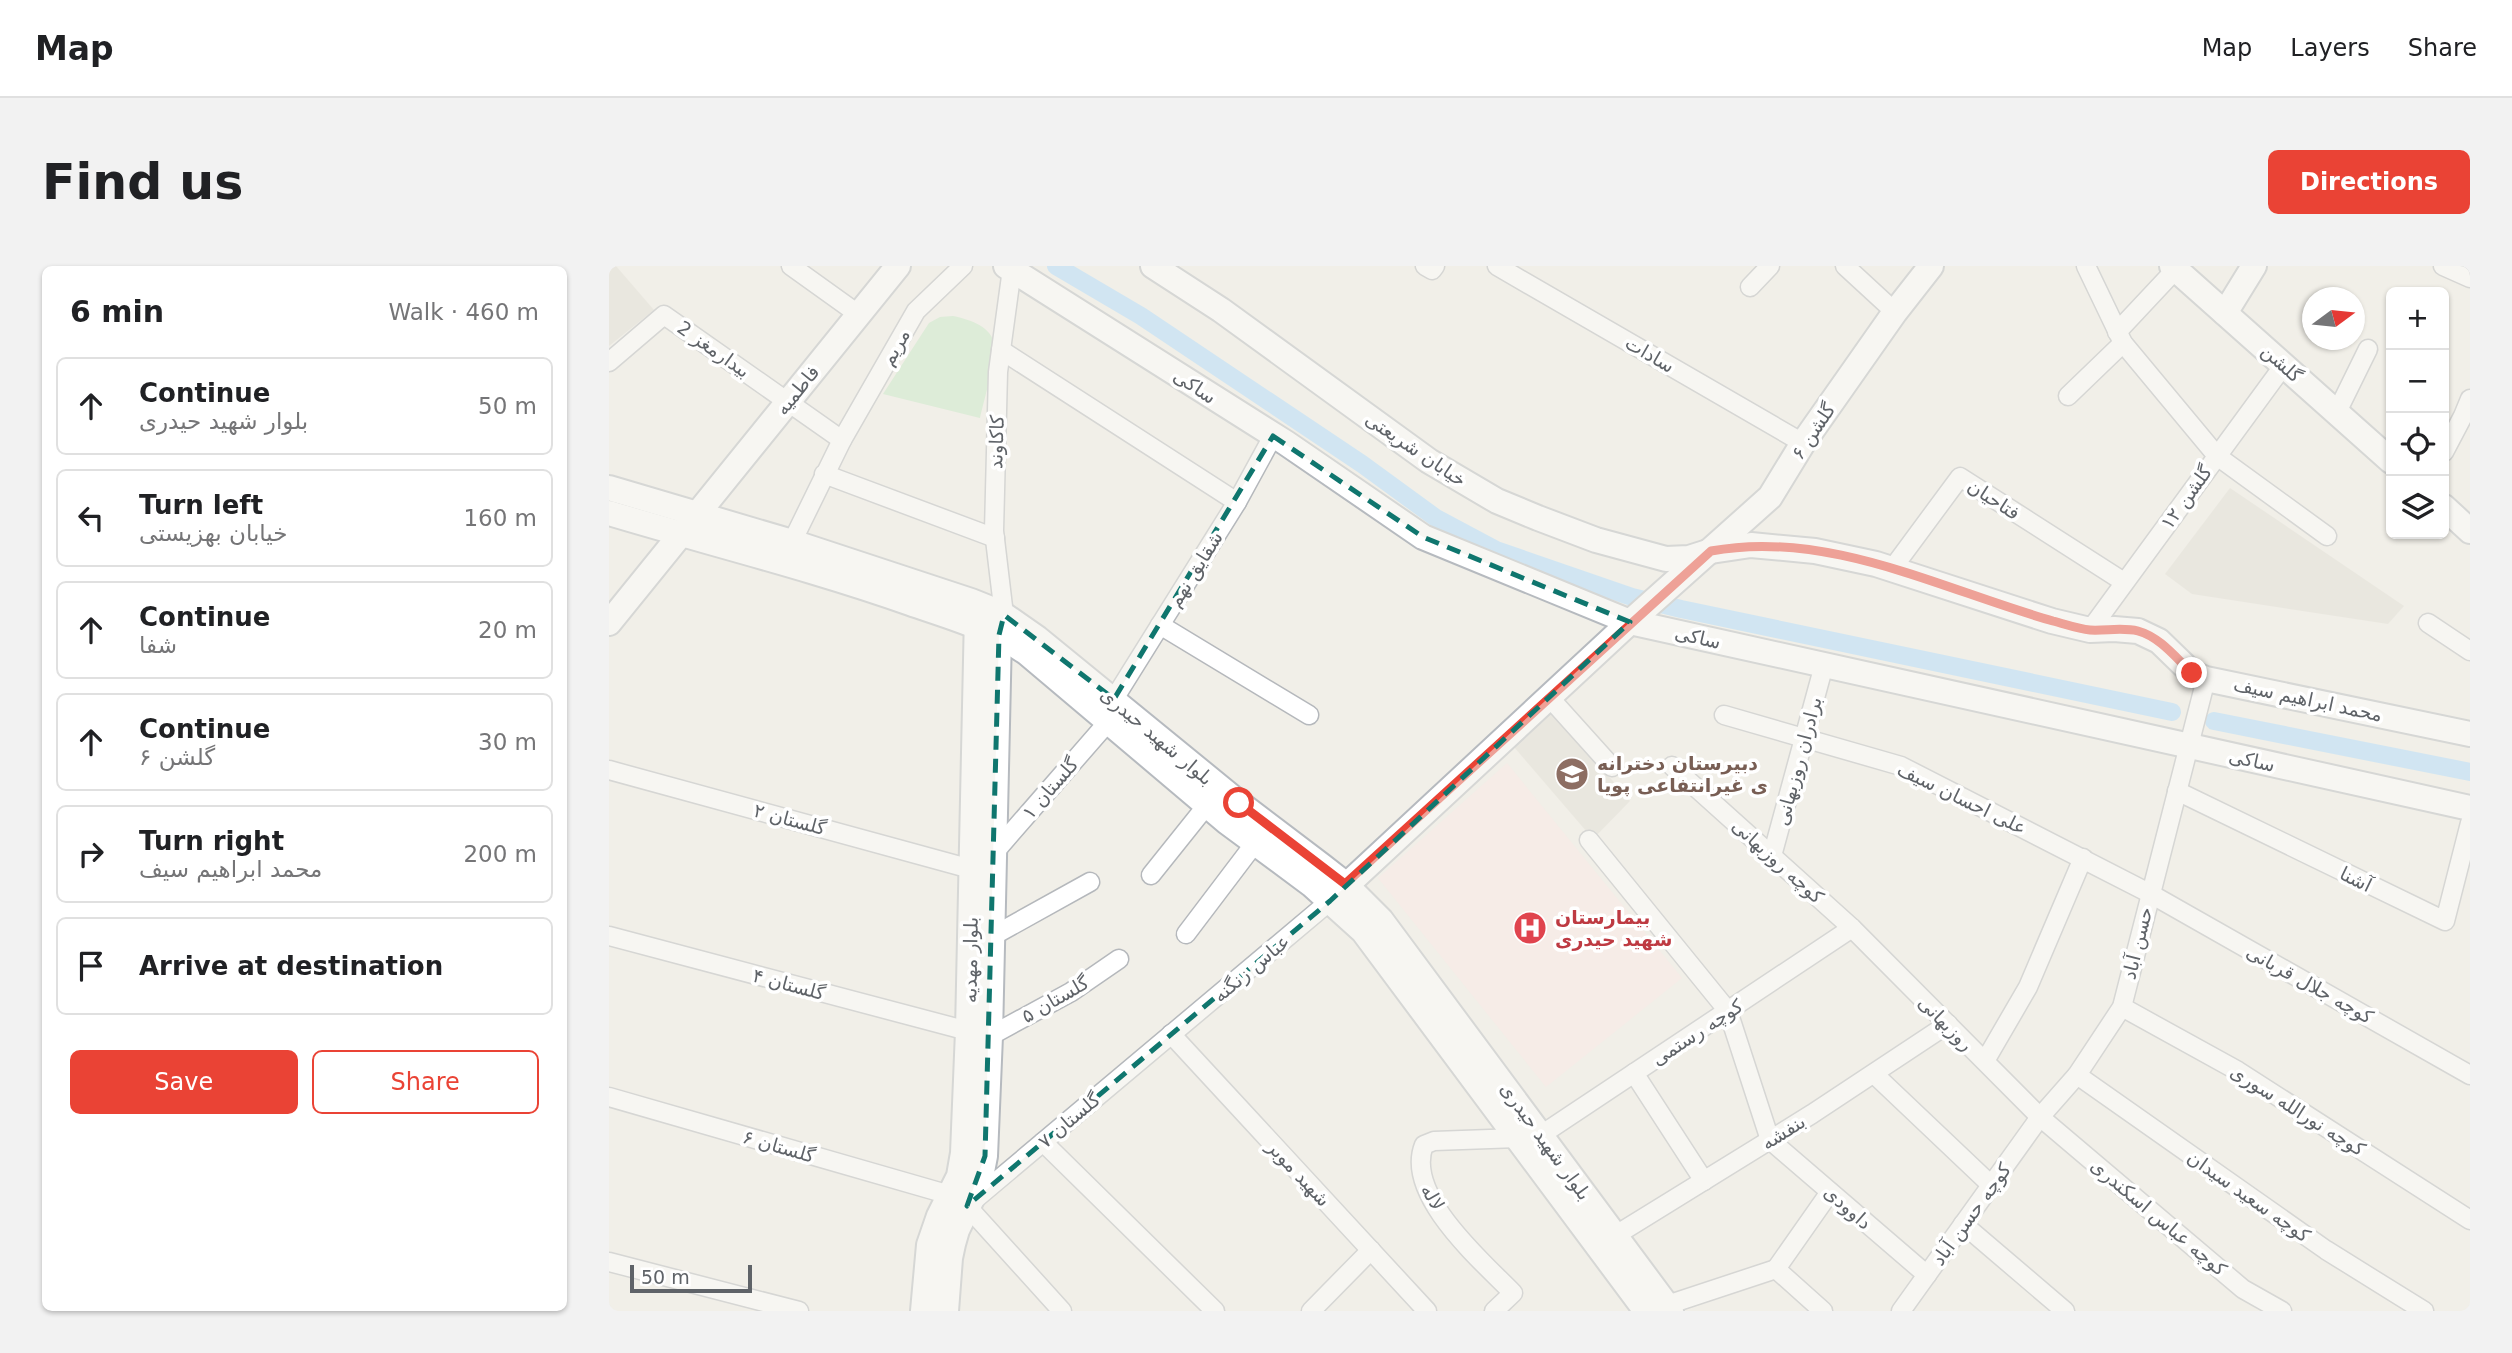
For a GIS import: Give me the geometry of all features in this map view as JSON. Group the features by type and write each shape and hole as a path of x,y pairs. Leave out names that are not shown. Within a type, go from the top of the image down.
{"street":[{"path":"791,266 858,314"},
{"name":"فاطمیه","path":"609,623 898,266"},
{"name":"مریم","path":"792,542 842,440 916,310 963,266"},
{"name":"خیابان شریعتی","path":"1153,266 1221,310 1429,461 1497,501 1596,540 1666,559 1689,558 1711,551"},
{"path":"1425,266 1432,270 1435,266"},
{"name":"سادات","path":"1497,266 1803,443"},
{"path":"1750,287 1770,266"},
{"path":"1845,266 1895,312"},
{"name":"گلشن ۶","path":"1337,893 1549,696 1770,498 1803,443 1895,312 1931,266"},
{"path":"2086,266 2120,337 2217,456 2327,536"},
{"path":"2225,313 2254,266"},
{"path":"2442,266 2470,278"},
{"name":"کاکاوند","path":"989,620 995,538 998,372 1009,268"},
{"name":"ساکی","path":"1009,268 1273,436 1423,537 1636,617 1824,665 2470,808"},
{"path":"2068,397 2174,268"},
{"name":"گلشن","path":"2174,268 2386,457"},
{"name":"بیدارمغز 2","path":"609,362 664,315 789,401"},
{"path":"2336,412 2368,349"},
{"path":"1001,350 1237,502"},
{"name":"گلشن ۱۲","path":"2089,630 2284,365"},
{"path":"789,401 842,440"},
{"path":"2449,443 2468,410"},
{"name":"شقایق نهم","path":"1111,710 1160,625 1237,502 1273,436"},
{"path":"824,474 995,538"},
{"name":"فتاحیان","path":"1892,569 1960,477 2124,582"},
{"name":"بلوار شهید حیدری","path":"609,488 792,542 989,620 1027,653 1239,803 1337,893 1363,932 1615,1235 1661,1309"},
{"path":"2449,512 2470,531"},
{"name":"بلوار شهید حیدری","path":"609,513 874,590 989,620"},
{"name":"محمد ابراهیم سیف","path":"1711,551 1751,545 1815,551 1892,569 2052,621 2089,630 2138,631 2159,641 2192,673 2206,678 2470,734"},
{"name":"بلوار مهدیه","path":"979,1033 991,937 993,854 989,620"},
{"name":"بلوار مهدیه","path":"923,1311 929,1245 983,1170 971,869 989,620"},
{"path":"2428,623 2470,650"},
{"path":"1160,625 1309,715"},
{"name":"برادران روزبهانی","path":"1772,856 1824,665"},
{"name":"حسن آباد","path":"2040,1117 2077,1076 2122,1007 2206,678"},
{"path":"1549,696 1612,767"},
{"name":"بلوار شهید حیدری","path":"1111,710 1207,805 1255,843 1337,893"},
{"name":"گلستان ۱","path":"993,854 1111,710"},
{"name":"علی احسان سیف","path":"1724,715 1901,766 2149,893"},
{"name":"کوچه روزبهانی","path":"1672,766 1852,929"},
{"name":"گلستان ۲","path":"609,770 971,869"},
{"name":"آشنا","path":"2176,791 2445,921 2470,822"},
{"path":"1151,875 1207,805"},
{"path":"1589,840 1728,1011 1770,1140"},
{"path":"1186,934 1255,843"},
{"path":"1985,1061 2028,987 2083,858"},
{"path":"991,937 1090,882"},
{"name":"عباس زنگنه","path":"1171,1034 1337,893"},
{"name":"کوچه جلال قربانی","path":"2149,893 2470,1075"},
{"name":"کوچه رستمی","path":"1530,1136 1634,1073 1852,929"},
{"name":"روزبهانی","path":"1852,929 2040,1117"},
{"name":"گلستان ۴","path":"609,936 979,1033"},
{"name":"گلستان ۵","path":"979,1033 1071,992 1119,959"},
{"name":"کوچه نورالله سوری","path":"2122,1007 2238,1071 2470,1220"},
{"name":"بنفشه","path":"1615,1235 1770,1140 1948,1024"},
{"name":"گلستان ۷","path":"959,1200 1043,1142 1171,1034"},
{"name":"شهید موبر","path":"1171,1034 1427,1311"},
{"path":"1634,1073 1704,1181"},
{"path":"1874,1074 1991,1185"},
{"name":"کوچه سعید سیدان","path":"2077,1076 2326,1250 2424,1311"},
{"name":"گلستان ۶","path":"609,1097 959,1200"},
{"name":"کوچه حسن آباد","path":"1901,1311 2040,1117"},
{"name":"کوچه عباس اسکندری","path":"2040,1117 2243,1289 2282,1311"},
{"name":"بلوار شهید حیدری","path":"1530,1136 1661,1309"},
{"name":"لاله","path":"1494,1311 1513,1293 1462,1240 1431,1200 1420,1174 1419,1157 1424,1145 1434,1141 1530,1136"},
{"name":"داوودی","path":"1770,1140 1927,1275"},
{"path":"1043,1142 1215,1311"},
{"path":"1661,1309 1776,1269 1831,1192"},
{"path":"959,1200 1062,1311"},
{"name":"بلوار مهدیه","path":"946,1311 950,1258 957,1230 959,1200"},
{"path":"1963,1224 2064,1311"},
{"path":"1311,1311 1371,1250"},
{"path":"609,1262 799,1311"},
{"path":"1776,1269 1822,1311"}],"highlighted area":[{"path":"1273,436 1423,537 1630,622 1330,901 967,1206 985,1156 999,635 1004,615 1114,699"}],"shaded area":[{"path":"609,266 616,266 654,310 609,346"},
{"path":"2230,488 2404,606 2388,624 2192,594 2165,574"},
{"name":"دبیرستان دخترانه ی غیرانتفاعی پویا","path":"1552,710 1630,801 1593,839 1514,747"},
{"name":"بیمارستان شهید حیدری","path":"1507,763 1682,978 1546,1087 1378,878"}],"green space":[{"path":"953,316 983,327 994,342 992,367 980,418 883,394 929,323 940,317"}],"waterway":[{"path":"1056,266 1141,316 1362,464 1436,518 1496,550 1632,597 1681,609 2172,712"},
{"path":"2214,721 2470,772"}],"place":[{"name":"دبیرستان دخترانه ی غیرانتفاعی پویا","path":"1572,774"},
{"name":"بیمارستان شهید حیدری","path":"1530,928"}],"route":[{"path":"1239,803 1345,884 1711,551 1734,546 1815,551 1876,564 2052,621 2089,630 2138,631 2159,641 2192,673"}]}
